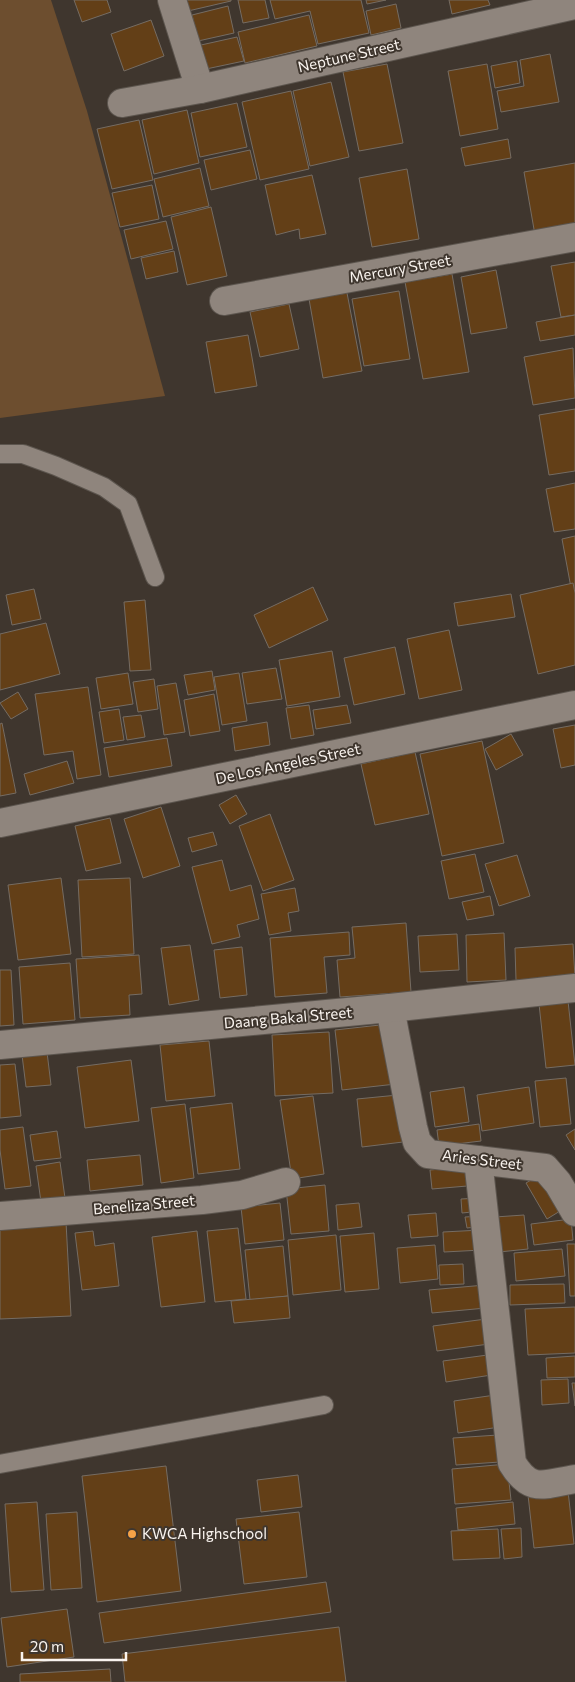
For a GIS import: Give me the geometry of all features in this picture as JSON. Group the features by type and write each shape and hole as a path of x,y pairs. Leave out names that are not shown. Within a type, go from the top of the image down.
{"street":[{"path":"172,0 200,89"},
{"name":"Neptune Street","path":"122,103 200,89 575,5"},
{"name":"Mercury Street","path":"224,301 575,237"},
{"name":"De Los Angeles Street","path":"0,823 575,704"},
{"name":"Daang Bakal Street","path":"0,1045 390,1008 575,988"},
{"name":"Aries Street","path":"390,1008 400,1066 417,1142 428,1154 545,1168 558,1183 575,1212"},
{"path":"478,1160 512,1463 521,1478 536,1485 575,1479"},
{"name":"Beneliza Street","path":"0,1216 202,1200 242,1195 286,1182"}],"lane":[{"path":"0,454 23,454 56,466 104,486 128,504 155,576"},
{"path":"0,1464 324,1405"}],"shaded area":[{"path":"0,0 51,0 87,111 165,396 0,418"}],"building":[{"path":"74,0 107,0 111,12 82,22"},
{"path":"185,0 231,0 231,1 188,11"},
{"path":"238,0 265,0 269,18 243,23"},
{"path":"270,0 361,0 369,33 318,44 310,11 275,19"},
{"path":"366,0 386,0 367,4"},
{"path":"449,0 488,0 490,5 452,14"},
{"path":"396,4 401,28 371,35 366,11"},
{"path":"228,6 234,33 198,41 192,15"},
{"path":"309,15 317,46 245,63 238,32"},
{"path":"151,20 164,56 124,71 111,34"},
{"path":"237,37 244,61 206,69 201,45"},
{"path":"550,54 559,102 501,112 497,91 524,86 520,60"},
{"path":"517,61 520,83 495,88 491,66"},
{"path":"387,64 403,143 359,151 343,72"},
{"path":"487,64 498,129 460,136 448,71"},
{"path":"331,82 349,157 310,166 293,91"},
{"path":"291,91 309,169 260,180 242,102"},
{"path":"237,103 247,147 200,157 191,113"},
{"path":"187,110 199,163 154,174 142,120"},
{"path":"139,120 153,180 112,189 97,129"},
{"path":"508,139 511,158 465,166 461,148"},
{"path":"250,150 257,179 211,190 204,160"},
{"path":"575,163 575,228 535,235 524,172"},
{"path":"200,168 209,206 163,217 154,179"},
{"path":"407,169 419,239 372,247 359,178"},
{"path":"312,175 326,234 300,239 299,229 276,235 265,185"},
{"path":"152,185 159,219 120,227 112,193"},
{"path":"211,207 227,276 187,285 171,217"},
{"path":"166,221 173,249 131,259 124,230"},
{"path":"174,251 178,272 146,279 141,258"},
{"path":"575,262 575,315 561,317 551,266"},
{"path":"496,270 507,328 471,334 461,277"},
{"path":"452,274 469,372 423,379 405,282"},
{"path":"399,291 410,359 364,366 352,299"},
{"path":"347,293 362,371 323,378 309,299"},
{"path":"289,304 299,349 260,357 250,312"},
{"path":"575,315 575,335 540,341 536,322"},
{"path":"248,335 257,386 215,393 206,342"},
{"path":"573,348 575,398 533,405 524,357"},
{"path":"575,409 575,471 549,475 539,415"},
{"path":"575,483 575,529 554,532 546,489"},
{"path":"575,536 575,604 574,604 562,539"},
{"path":"573,583 575,593 575,665 538,674 520,595"},
{"path":"313,587 328,620 269,648 254,615"},
{"path":"34,589 41,619 12,625 6,595"},
{"path":"511,594 515,617 458,626 454,603"},
{"path":"145,600 151,670 130,671 124,602"},
{"path":"46,623 60,674 0,690 0,634"},
{"path":"449,630 462,690 419,699 407,639"},
{"path":"395,647 405,694 354,705 344,658"},
{"path":"332,651 340,697 287,706 279,660"},
{"path":"276,668 282,699 247,704 242,673"},
{"path":"212,671 215,690 188,695 184,675"},
{"path":"128,673 133,704 101,709 96,678"},
{"path":"239,673 247,721 222,725 214,677"},
{"path":"154,679 158,709 138,712 133,682"},
{"path":"176,683 185,732 164,735 157,686"},
{"path":"88,687 101,775 77,779 73,751 44,755 35,694"},
{"path":"18,692 28,709 11,719 0,703"},
{"path":"214,694 220,731 190,736 184,700"},
{"path":"309,705 314,735 291,739 286,708"},
{"path":"347,705 351,723 316,729 313,710"},
{"path":"119,709 124,740 104,743 99,712"},
{"path":"141,715 145,737 127,740 123,717"},
{"path":"267,722 270,745 235,751 232,728"},
{"path":"2,723 16,793 0,796 0,724"},
{"path":"575,725 575,765 561,768 553,729"},
{"path":"511,734 523,755 496,770 485,749"},
{"path":"167,738 172,766 109,777 104,748"},
{"path":"482,741 504,843 442,856 420,754"},
{"path":"415,752 429,814 375,825 361,764"},
{"path":"67,761 74,783 30,795 24,774"},
{"path":"236,795 247,814 230,824 219,805"},
{"path":"161,807 180,866 143,878 124,819"},
{"path":"270,814 294,880 263,891 239,826"},
{"path":"110,818 121,863 86,871 75,826"},
{"path":"213,832 217,845 192,852 188,838"},
{"path":"475,854 484,892 449,899 441,861"},
{"path":"517,855 530,896 499,906 485,864"},
{"path":"222,860 230,891 251,885 259,919 237,925 240,937 212,944 192,867"},
{"path":"61,878 71,954 18,960 8,885"},
{"path":"130,878 134,954 82,957 78,880"},
{"path":"295,888 299,911 288,913 291,931 269,935 261,894"},
{"path":"490,896 494,915 467,920 462,902"},
{"path":"406,923 411,992 340,997 337,960 355,958 352,927"},
{"path":"349,932 350,955 324,957 327,993 275,997 270,938"},
{"path":"504,933 506,980 467,982 466,935"},
{"path":"457,934 459,970 420,972 418,936"},
{"path":"573,944 575,977 516,980 515,948"},
{"path":"190,945 199,1000 169,1005 161,948"},
{"path":"242,947 247,995 220,998 214,950"},
{"path":"139,955 142,994 129,995 130,1015 80,1018 76,959"},
{"path":"70,963 75,1020 23,1024 19,967"},
{"path":"0,970 11,970 14,1025 0,1026"},
{"path":"568,1001 575,1065 546,1068 539,1004"},
{"path":"389,1024 396,1084 342,1090 335,1030"},
{"path":"329,1032 333,1093 275,1096 272,1035"},
{"path":"209,1041 215,1096 166,1101 160,1045"},
{"path":"47,1052 51,1085 26,1087 22,1055"},
{"path":"131,1060 139,1121 85,1128 77,1067"},
{"path":"15,1064 21,1116 0,1118 0,1065"},
{"path":"566,1078 571,1124 540,1127 535,1081"},
{"path":"464,1087 469,1122 435,1127 430,1092"},
{"path":"529,1087 534,1123 482,1131 477,1095"},
{"path":"398,1095 403,1142 362,1147 357,1099"},
{"path":"313,1096 324,1174 292,1179 280,1100"},
{"path":"232,1103 240,1169 198,1174 190,1108"},
{"path":"185,1104 194,1178 161,1183 151,1108"},
{"path":"479,1124 481,1141 439,1146 437,1130"},
{"path":"23,1127 31,1186 5,1189 0,1150 0,1130"},
{"path":"575,1129 575,1150 566,1135"},
{"path":"57,1131 61,1158 34,1161 30,1135"},
{"path":"140,1155 143,1185 90,1191 87,1160"},
{"path":"60,1162 65,1198 41,1202 36,1166"},
{"path":"477,1166 479,1185 432,1189 430,1170"},
{"path":"543,1173 565,1208 547,1219 526,1183"},
{"path":"325,1185 329,1231 291,1234 286,1189"},
{"path":"480,1198 482,1211 462,1213 461,1199"},
{"path":"280,1203 284,1240 245,1244 241,1207"},
{"path":"359,1203 362,1227 338,1230 336,1205"},
{"path":"436,1213 438,1236 411,1238 408,1215"},
{"path":"524,1215 528,1249 499,1252 495,1217"},
{"path":"483,1216 484,1226 467,1228 465,1217"},
{"path":"571,1219 573,1240 534,1245 531,1224"},
{"path":"66,1222 71,1316 0,1319 0,1226"},
{"path":"238,1228 246,1299 215,1302 207,1231"},
{"path":"481,1230 482,1250 444,1252 443,1232"},
{"path":"93,1231 95,1246 114,1243 119,1286 82,1290 75,1233"},
{"path":"197,1231 205,1302 161,1307 152,1237"},
{"path":"374,1233 379,1289 345,1292 340,1236"},
{"path":"336,1235 341,1290 293,1295 288,1240"},
{"path":"567,1244 575,1244 575,1296 570,1296"},
{"path":"435,1245 438,1279 400,1283 397,1248"},
{"path":"283,1246 288,1296 250,1300 245,1250"},
{"path":"562,1249 565,1276 516,1281 514,1253"},
{"path":"463,1264 464,1284 440,1285 439,1265"},
{"path":"564,1284 565,1303 510,1305 510,1285"},
{"path":"485,1285 486,1308 432,1313 429,1290"},
{"path":"288,1296 290,1318 234,1323 231,1301"},
{"path":"575,1307 575,1353 528,1355 525,1309"},
{"path":"486,1319 489,1344 437,1351 433,1326"},
{"path":"495,1354 498,1374 446,1382 443,1361"},
{"path":"575,1356 575,1377 547,1378 546,1358"},
{"path":"568,1379 569,1403 542,1405 541,1380"},
{"path":"572,1383 575,1383 575,1406"},
{"path":"502,1394 507,1426 458,1433 454,1401"},
{"path":"498,1435 500,1462 456,1465 453,1438"},
{"path":"507,1464 511,1500 455,1504 452,1469"},
{"name":"KWCA Highschool","path":"166,1466 181,1591 97,1602 82,1476"},
{"path":"298,1475 302,1507 261,1512 257,1480"},
{"path":"568,1491 574,1544 534,1548 528,1495"},
{"path":"37,1502 44,1590 11,1592 5,1504"},
{"path":"513,1502 515,1524 458,1530 456,1508"},
{"path":"77,1512 82,1588 51,1590 46,1514"},
{"path":"299,1512 307,1577 244,1584 236,1519"},
{"path":"521,1528 522,1557 504,1559 501,1529"},
{"path":"498,1529 500,1558 453,1560 451,1531"},
{"path":"326,1582 331,1612 104,1643 99,1613"},
{"path":"67,1609 74,1657 7,1667 1,1618"},
{"path":"339,1627 346,1682 125,1682 122,1654"},
{"path":"110,1669 111,1682 20,1682 20,1674"}],"place":[{"name":"KWCA Highschool","path":"132,1534"}]}
